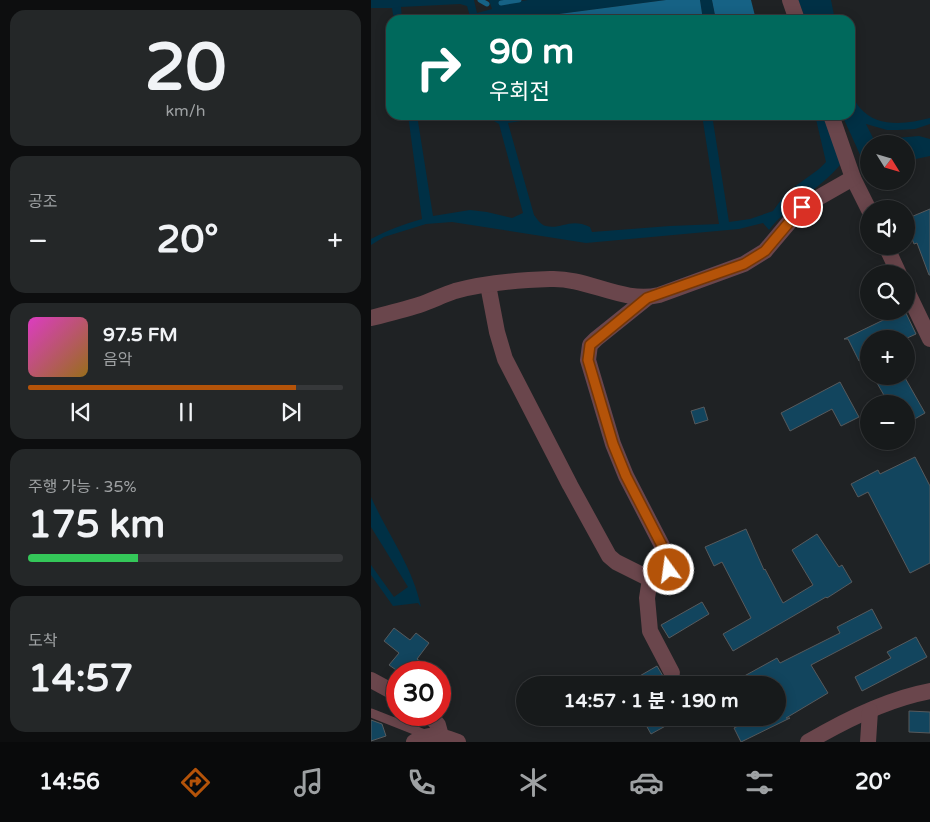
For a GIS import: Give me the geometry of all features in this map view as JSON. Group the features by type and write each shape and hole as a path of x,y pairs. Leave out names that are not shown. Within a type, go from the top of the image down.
{"street":[{"path":"790,0 795,15"},
{"path":"833,120 853,178 864,200"},
{"path":"650,579 669,570 671,563 626,476 613,444 591,368 588,353 590,345 647,298 744,264 765,251 802,207 853,178"},
{"path":"371,318 418,305 455,291 488,285 552,278 647,298"},
{"path":"488,285 497,332 505,359 609,556 616,562 650,579"},
{"path":"915,308 930,339"},
{"path":"650,579 647,598 650,631 672,673"},
{"path":"371,680 386,688"},
{"path":"808,742 832,727 870,710 930,691"},
{"path":"868,742 870,710"},
{"path":"427,737 437,726"},
{"path":"427,737 458,742"}],"lane":[{"path":"371,713 427,737"}],"shaded area":[{"path":"371,0 474,0 477,13 492,9 489,0 509,0 501,1 501,4 528,0 666,0 551,15 470,15 467,6 460,4 401,7 402,15 393,15 392,8 371,8"},
{"path":"666,0 700,0 702,15 551,15"},
{"path":"700,0 712,0 715,15 702,15"},
{"path":"712,0 751,0 755,15 715,15"},
{"path":"798,0 831,0 834,15 804,15"},
{"path":"855,100 867,114 884,122 902,123 930,118 930,124 915,129 887,130 866,124 872,135 860,135 860,155 844,120 855,120"},
{"path":"409,120 418,120 433,216 470,210 512,218 523,213 499,124 494,120 528,120 508,123 534,215 539,222 551,227 577,223 590,227 592,232 719,224 703,120 713,120 729,222 750,219 773,211 786,193 826,162 816,120 827,120 841,164 824,181 786,212 769,230 763,223 739,229 586,243 452,222 426,224 384,237 371,245 371,239 422,219"},
{"path":"915,136 930,139 930,156 915,159"},
{"path":"371,497 406,564 421,607 418,603 393,606 371,575 371,565 394,597 408,587 371,527"}],"building":[{"path":"930,209 930,275 917,243 915,244 915,215"},
{"path":"883,320 909,320 914,330 863,330"},
{"path":"860,331 860,360 848,339 844,339"},
{"path":"840,382 859,417 841,426 832,409 790,431 781,413"},
{"path":"878,385 909,385 915,395 884,395"},
{"path":"915,395 925,413 915,419"},
{"path":"704,407 708,420 695,424 691,411"},
{"path":"915,457 930,486 930,563 910,573 868,492 858,497 851,484 878,470 880,474"},
{"path":"746,529 764,570 783,603 813,585 792,550 817,534 839,567 842,565 852,582 733,651 723,634 751,618 722,562 714,566 705,547"},
{"path":"702,602 709,614 669,638 661,625"},
{"path":"872,609 882,628 811,665 828,693 786,718 786,676 744,676 777,658 780,663 840,633 837,627"},
{"path":"394,628 410,640 416,633 429,643 417,659 420,661 392,661 399,653 384,641"},
{"path":"916,637 927,657 862,691 855,677 891,658 887,652"},
{"path":"657,666 663,676 640,676"},
{"path":"909,711 930,712 930,733 909,732"},
{"path":"371,720 382,724 386,736 371,741"},
{"path":"646,726 666,726 651,734"},
{"path":"738,726 774,726 741,742 734,728"}],"waterway":[{"path":"480,0 487,4"},
{"path":"501,3 519,0"}],"route":[{"path":"669,570 671,563 626,476 613,444 588,360 590,345 647,298 744,264 765,251 802,207"}]}
